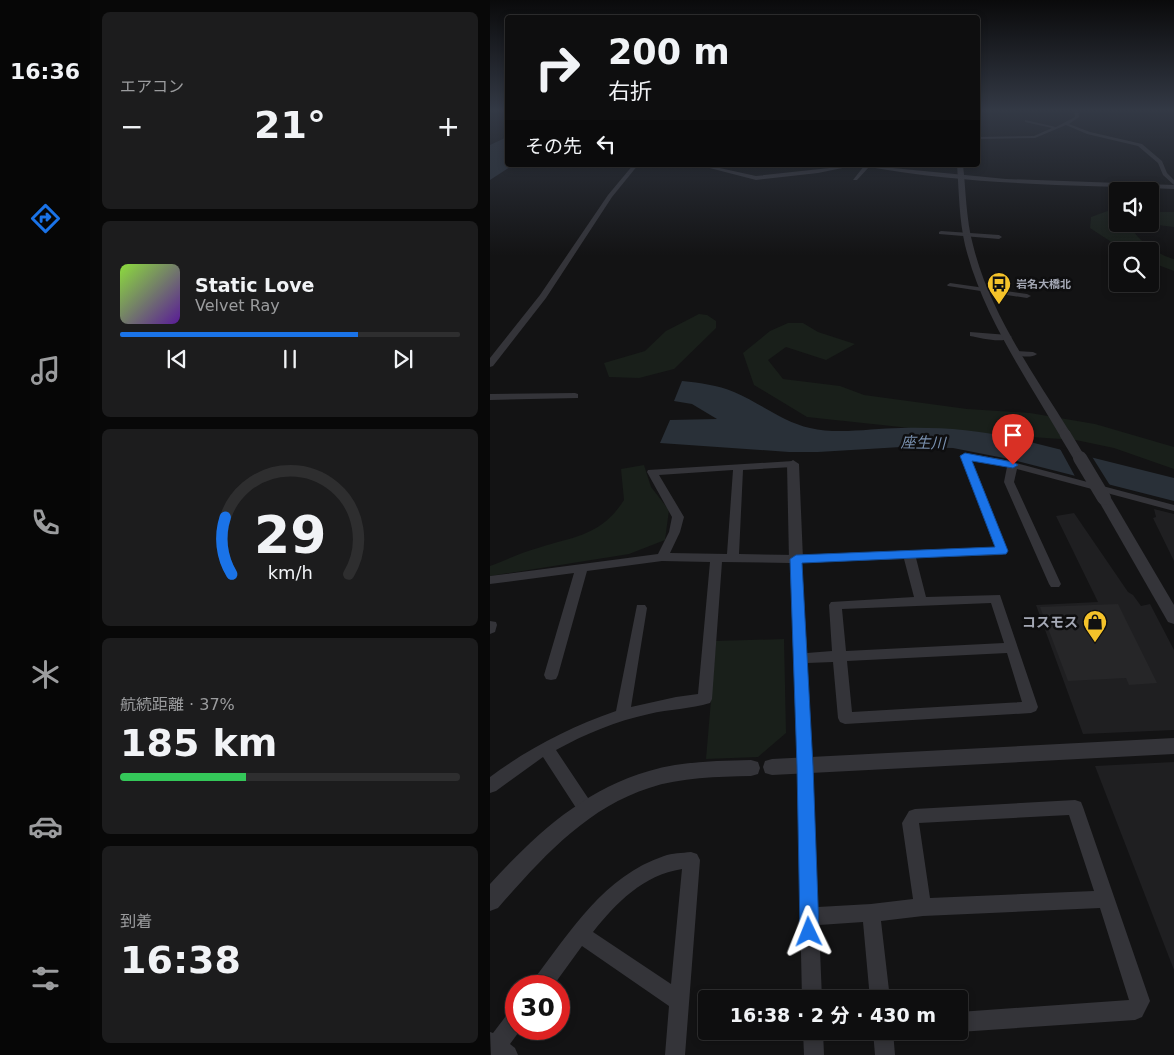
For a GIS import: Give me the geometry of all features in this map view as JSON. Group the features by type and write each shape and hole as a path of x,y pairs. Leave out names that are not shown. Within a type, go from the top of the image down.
{"street":[{"path":"1155,158 1160,162 1165,174 1174,182"},
{"path":"490,364 543,296 610,196 634,167"},
{"path":"708,167 747,177 762,178 844,167"},
{"path":"855,179 864,167"},
{"path":"882,167 1006,181 1174,187"},
{"path":"960,167 967,235 984,290 1008,336 1174,618"},
{"path":"941,233 1000,237"},
{"path":"950,285 1027,296"},
{"path":"974,334 989,337 1008,336"},
{"path":"1018,353 1033,354"},
{"path":"490,397 575,396"},
{"path":"490,580 662,557 796,559 1002,551 965,456 1013,465 1174,508"},
{"path":"662,557 674,535 678,524 678,517 652,472 793,464 812,990"},
{"path":"1013,465 1009,482 1055,584"},
{"path":"733,558 738,467"},
{"path":"909,555 921,601"},
{"path":"490,786 546,748 591,725 623,713 667,703 705,699 716,558"},
{"path":"551,675 582,567"},
{"path":"996,598 1032,707 845,718 835,605 921,601 996,598"},
{"path":"623,713 641,608"},
{"path":"799,658 1012,648"},
{"path":"490,900 537,848 567,822 614,794 648,780 686,772 1174,746"},
{"path":"546,748 586,809"},
{"path":"923,907 910,823 915,816 1075,807 1140,1001 1136,1010 968,1021"},
{"path":"550,975 614,894 630,880 664,862 691,860 675,1055"},
{"path":"809,916 871,913 923,907 1105,899"},
{"path":"871,913 879,990"},
{"path":"581,935 680,1002"},
{"path":"498,1047 505,1036"},
{"path":"813,1040 814,1055"},
{"path":"884,1040 886,1055"}],"shaded area":[{"path":"1109,210 1109,232 1135,232 1143,242 1111,242 1090,228 1091,217"},
{"path":"1159,212 1174,212 1174,227 1159,225"},
{"path":"1159,252 1174,259 1174,271 1159,265"},
{"path":"699,314 707,315 716,321 716,328 674,369 639,378 609,377 604,363 645,351 666,331"},
{"path":"788,323 803,323 818,332 855,344 826,360 786,347 768,360 783,379 840,386 864,395 967,409 1030,413 1095,424 1174,447 1174,469 1114,448 1076,440 938,431 807,417 754,385 743,353 770,331"},
{"path":"644,465 651,487 669,510 665,540 629,554 490,576 490,566 526,552 586,533 606,521 624,500 621,469"},
{"path":"1154,509 1174,514 1174,561 1153,518 1156,517"},
{"path":"1074,513 1128,592 1133,595 1141,606 1150,604 1174,650 1174,730 1083,734 1036,605 1098,602 1056,516"},
{"path":"784,639 786,733 758,757 706,759 716,641"},
{"path":"1174,762 1174,970 1095,766"}],"water":[{"path":"490,158 505,158 505,167 510,167 490,180"},
{"name":"座生川","path":"682,381 728,390 744,396 790,421 821,430 930,428 972,431 1014,438 1174,478 1174,501 1009,459 953,448 901,447 789,452 660,443 670,420 717,419 692,404 674,401"}],"pier":[{"path":"1059,447 1091,455 1111,487 1077,480"}],"building":[{"name":"コスモス","path":"1118,604 1157,683 1129,685 1126,678 1068,681 1040,607"}],"place":[{"name":"岩名大橋北","path":"999,305"},
{"name":"コスモス","path":"1095,643"}],"route":[{"path":"809,932 805,766 796,559 1002,551 965,456 1013,465"}]}
